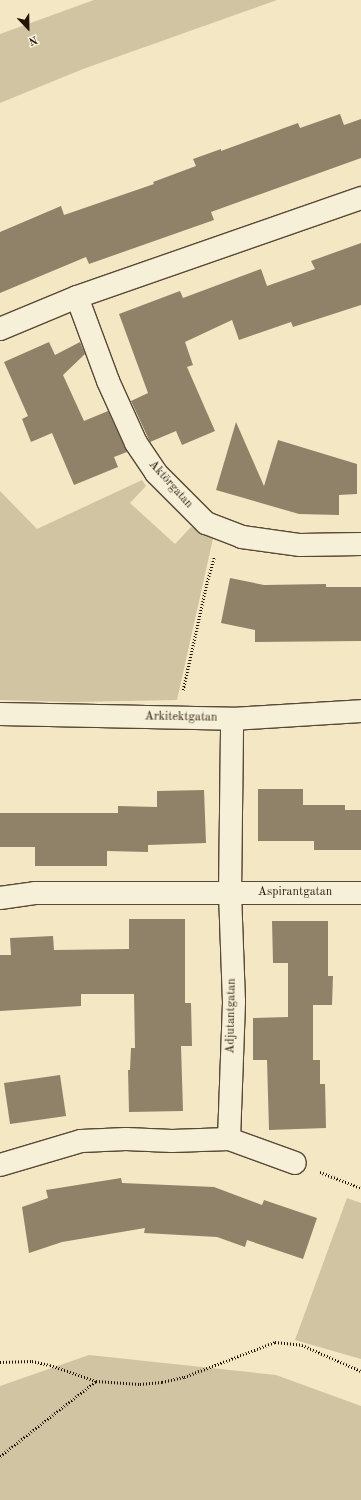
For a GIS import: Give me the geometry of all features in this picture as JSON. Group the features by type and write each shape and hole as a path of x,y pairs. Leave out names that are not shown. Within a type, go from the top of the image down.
{"street":[{"path":"0,328 77,298 361,198"},
{"name":"Aktörgatan","path":"77,298 108,381 136,443 156,473 178,497 206,523 242,537 300,545 361,544"},
{"name":"Arkitektgatan","path":"0,714 232,719 361,711"},
{"name":"Adjutantgatan","path":"229,1139 234,1002 230,894 232,719"},
{"name":"Aspirantgatan","path":"230,894 361,893"},
{"path":"0,898 35,894 230,894"},
{"path":"0,1165 81,1141 126,1139 172,1141 229,1139 295,1163"}],"path":[{"path":"176,718 207,582 222,529"},
{"path":"295,1163 361,1188"},
{"path":"0,1362 38,1362 96,1380 132,1384 162,1382 184,1377 275,1342 302,1346 361,1371"},
{"path":"0,1456 96,1380"}],"shaded area":[{"path":"94,0 277,0 83,69 0,103 0,34"},
{"path":"142,480 146,486 130,503 175,544 191,527 214,534 177,700 71,702 0,700 0,491 37,529"},
{"path":"347,1198 361,1203 361,1359 295,1340"},
{"path":"89,1355 276,1375 361,1406 361,1500 0,1500 0,1386"}],"building":[{"path":"340,114 344,125 361,119 361,158 211,212 214,220 89,264 86,257 0,293 0,232 61,206 64,215 154,184 153,182 196,166 193,159 221,149 221,151 298,123 300,128"},
{"path":"361,243 361,305 293,327 291,322 239,340 232,320 185,342 193,365 187,367 215,431 182,445 176,431 150,442 131,401 148,393 119,314 180,291 183,298 261,269 267,286 315,269 311,261"},
{"path":"49,342 55,355 80,342 85,354 63,375 84,421 108,411 127,452 114,457 118,467 74,485 52,433 31,442 22,419 28,416 4,362"},
{"path":"236,422 264,486 278,440 357,464 357,494 339,495 339,515 299,514 216,490"},
{"path":"230,578 264,585 326,584 326,587 361,587 361,641 255,642 255,630 221,623"},
{"path":"258,789 303,789 303,805 345,805 345,810 361,810 361,850 314,850 314,841 258,841"},
{"path":"204,790 206,843 148,845 148,852 107,851 107,866 35,866 35,847 0,847 0,813 118,813 118,806 157,807 157,791"},
{"path":"129,919 185,919 185,1003 191,1003 192,1046 181,1046 183,1111 129,1112 128,1070 130,1070 131,1048 135,1048 134,994 81,994 81,1006 0,1011 0,955 11,955 10,938 53,936 54,950 129,949"},
{"path":"272,921 328,921 328,976 333,976 332,1005 313,1005 313,1060 320,1060 320,1084 325,1084 326,1128 269,1130 267,1060 253,1060 253,1018 288,1017 288,963 273,963"},
{"path":"60,1075 66,1116 10,1124 4,1083"},
{"path":"121,1178 122,1183 214,1187 262,1205 264,1200 317,1218 303,1259 247,1240 245,1247 217,1237 144,1233 145,1228 62,1242 29,1253 22,1207 48,1198 46,1190"}]}
